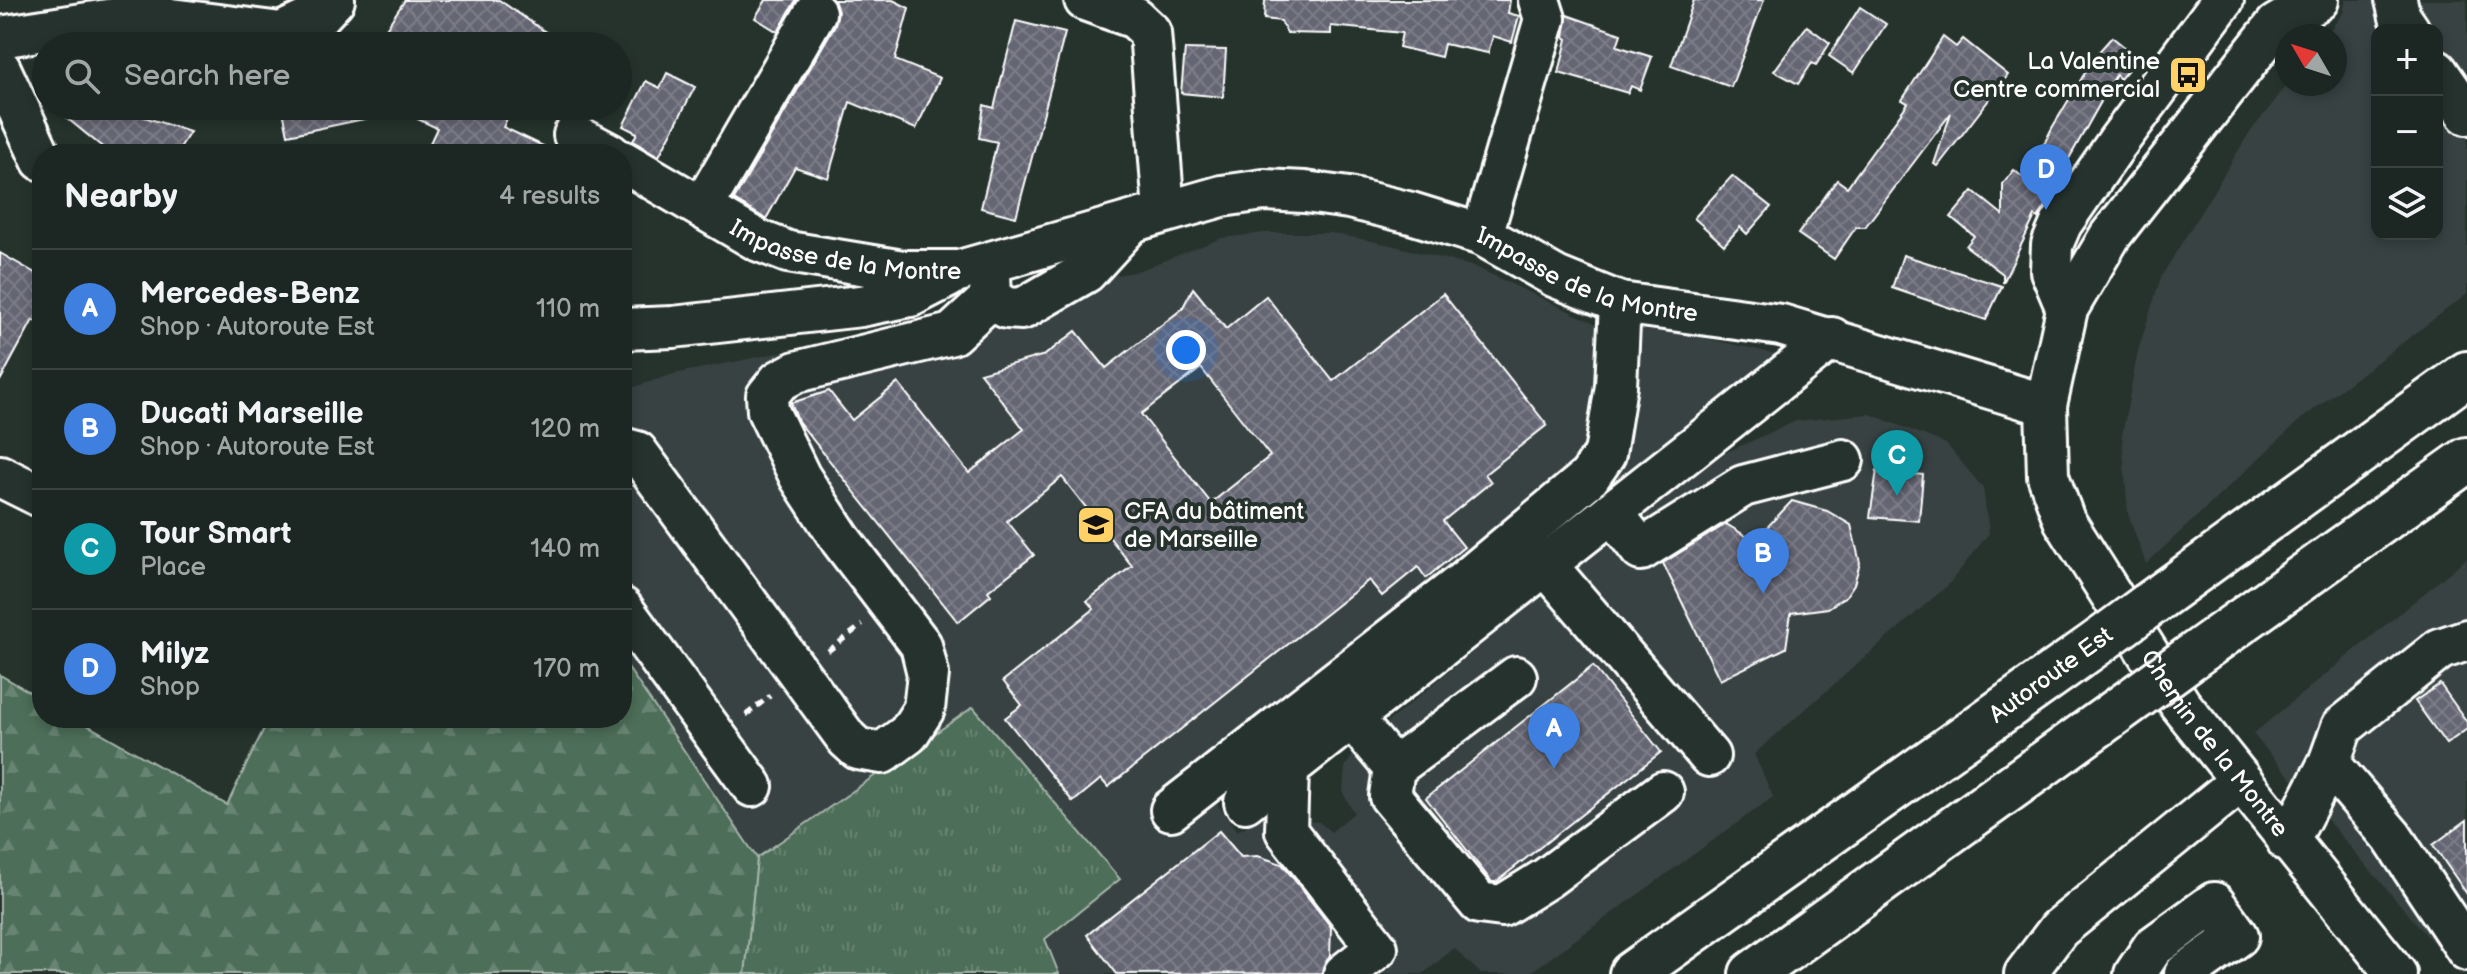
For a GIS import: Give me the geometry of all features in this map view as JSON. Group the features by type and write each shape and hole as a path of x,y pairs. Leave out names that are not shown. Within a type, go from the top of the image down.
{"highway":[{"path":"2349,458 2467,363"},
{"name":"Autoroute Est","path":"1632,974 2100,641 2467,374"},
{"path":"1752,974 2467,460"}],"street":[{"path":"283,32 321,14 334,0"},
{"path":"1085,0 1135,18 1150,32 1146,218"},
{"path":"1482,235 1545,19 1539,0"},
{"path":"2067,309 2051,271 2052,245 2061,224 2223,0"},
{"path":"2280,13 2318,0"},
{"path":"2396,0 2405,24"},
{"path":"703,206 815,13"},
{"name":"Chemin de la Montre","path":"2280,13 2110,236 2067,309 2046,405 2048,476 2064,520 2180,704 2396,974"},
{"path":"0,37 139,15 273,32"},
{"path":"0,69 35,144"},
{"path":"2443,80 2467,114"},
{"path":"574,135 591,144"},
{"name":"Impasse de la Montre","path":"632,167 757,240 788,252 903,271 982,277 1146,218 1222,196 1264,190 1349,198 1482,235 1556,277 1620,303 1781,325 2046,405"},
{"name":"Impasse de la Montre","path":"982,277 1007,308 1022,309 1086,272 1146,218"},
{"path":"632,329 673,327 861,306 982,277"},
{"path":"632,451 637,452 847,739 858,749 882,753 908,734 924,709 928,674 921,645 841,540 800,477 768,411 767,396 779,381 796,372 952,334 982,277"},
{"path":"1171,810 1461,584 1589,477 1605,454 1616,386 1620,303"},
{"path":"1245,802 1832,338"},
{"path":"1612,512 1641,550 1743,486 1843,460"},
{"path":"0,476 32,492"},
{"path":"1546,565 1709,756"},
{"path":"632,622 752,786"},
{"path":"2288,842 2329,763 2342,727 2440,649 2467,640"},
{"path":"1516,677 1394,768 1390,796 1479,903 1502,906 1547,878 1663,792"},
{"path":"1352,718 1394,768"},
{"path":"2329,763 2392,837 2467,950"},
{"path":"1288,769 1286,831 1377,948 1344,974"},
{"path":"2025,974 2059,929 2241,781"},
{"path":"2135,974 2153,947 2214,903 2238,936 2185,974"}],"path":[{"path":"828,651 870,619"},
{"path":"737,721 776,691"}],"shaded area":[{"path":"2346,0 2467,0 2467,294 2300,420 2146,564 2128,514 2122,436 2138,351 2161,277 2248,135 2279,96 2347,96 2347,24 2334,24 2343,13"},
{"name":"CFA du bâtiment de Marseille","path":"1264,233 1331,233 1391,245 1475,267 1605,328 1681,333 1785,356 1217,804 1237,831 1260,819 1319,822 1331,832 1354,813 1343,793 1345,767 1359,746 1571,570 1725,453 1796,421 1870,414 1946,444 1983,488 1989,533 1948,585 1754,754 1773,797 1528,974 1481,974 1454,948 1423,974 1059,974 1044,939 768,974 757,858 632,674 632,388 674,374 941,320 965,349 995,326 1013,330 1034,327 1093,279 1135,272 1222,238"},
{"path":"2467,558 2467,974 2460,974 2253,734"}],"green space":[{"path":"632,674 757,858 745,974 0,974 0,675 32,693 32,728 92,728 227,805 264,728 632,728"},
{"path":"973,707 1120,879 1045,939 1059,974 745,974 757,858"}],"building":[{"path":"405,0 499,0 546,32 384,32"},
{"path":"766,0 796,0 778,32 755,18"},
{"path":"834,0 893,0 909,8 895,60 940,78 916,129 850,102 828,178 795,167 766,219 734,200 835,25 838,12"},
{"path":"1265,0 1510,0 1508,13 1519,16 1512,42 1493,36 1488,53 1444,44 1441,57 1399,47 1402,33 1331,26 1331,34 1287,33 1281,21 1264,19"},
{"path":"1694,0 1764,0 1731,87 1671,66"},
{"path":"1860,7 1886,24 1854,73 1829,56"},
{"path":"1567,15 1621,34 1617,46 1652,57 1640,90 1631,86 1628,93 1559,73 1567,39 1564,37"},
{"path":"1016,21 1065,33 1016,217 981,208 997,142 979,138 984,105 994,108"},
{"path":"1807,26 1830,43 1816,65 1812,63 1798,84 1774,71"},
{"path":"1943,37 1956,47 1963,39 2008,75 1938,166 1934,164 1951,113 1865,227 1856,227 1834,259 1798,234 1837,180 1847,187 1908,103 1902,100"},
{"path":"2112,37 2138,58 2120,79 2116,75 2061,173 2066,176 2038,218 2035,216 2003,283 2003,274 1966,246 1974,236 1951,217 1973,191 2003,215 2003,184 2014,170 2026,180 2052,128 2095,56"},
{"path":"1185,49 1226,50 1223,97 1181,93"},
{"path":"667,73 695,87 659,156 633,141 637,133 623,126 626,120 632,120 632,108 646,81 660,88"},
{"path":"69,120 154,120 190,132 182,144 99,144"},
{"path":"285,120 359,120 288,135"},
{"path":"420,120 506,120 503,127 539,144 430,144 437,128"},
{"path":"1732,176 1771,207 1747,234 1740,227 1724,245 1694,218"},
{"path":"0,253 32,271 32,322 0,381"},
{"path":"1903,255 2002,286 1986,320 1892,288"},
{"path":"1193,288 1226,329 1266,296 1333,381 1443,294 1547,425 1485,474 1491,482 1443,521 1464,547 1426,578 1418,567 1382,596 1369,580 1108,787 1101,779 1073,802 1005,718 1022,705 1003,681 1094,609 1087,601 1132,566 1062,477 1007,521 1034,555 988,591 991,595 958,622 798,421 791,403 829,391 852,420 898,383 969,473 1024,429 980,373 1045,355 1076,331 1106,368 1182,309","holes":["1201,368 1270,456 1211,503 1141,414"]},
{"path":"1877,470 1923,475 1919,521 1870,517"},
{"path":"1792,501 1827,511 1851,525 1860,563 1854,584 1846,596 1828,608 1791,613 1786,648 1720,680 1663,563 1726,524 1754,541"},
{"path":"1593,666 1661,752 1496,882 1492,882 1426,798"},
{"path":"2440,684 2467,722 2467,729 2446,744 2415,701"},
{"path":"2467,820 2467,894 2433,845"},
{"path":"1219,831 1241,857 1258,856 1282,864 1331,927 1330,956 1322,973 1117,974 1087,935"}],"place":[{"name":"La Valentine Centre commercial","path":"2188,75"},
{"name":"Milyz","path":"2046,210"},
{"name":"Tour Smart","path":"1897,496"},
{"name":"CFA du bâtiment de Marseille","path":"1096,525"},
{"name":"Ducati Marseille","path":"1763,594"},
{"name":"Mercedes-Benz","path":"1554,769"}]}
